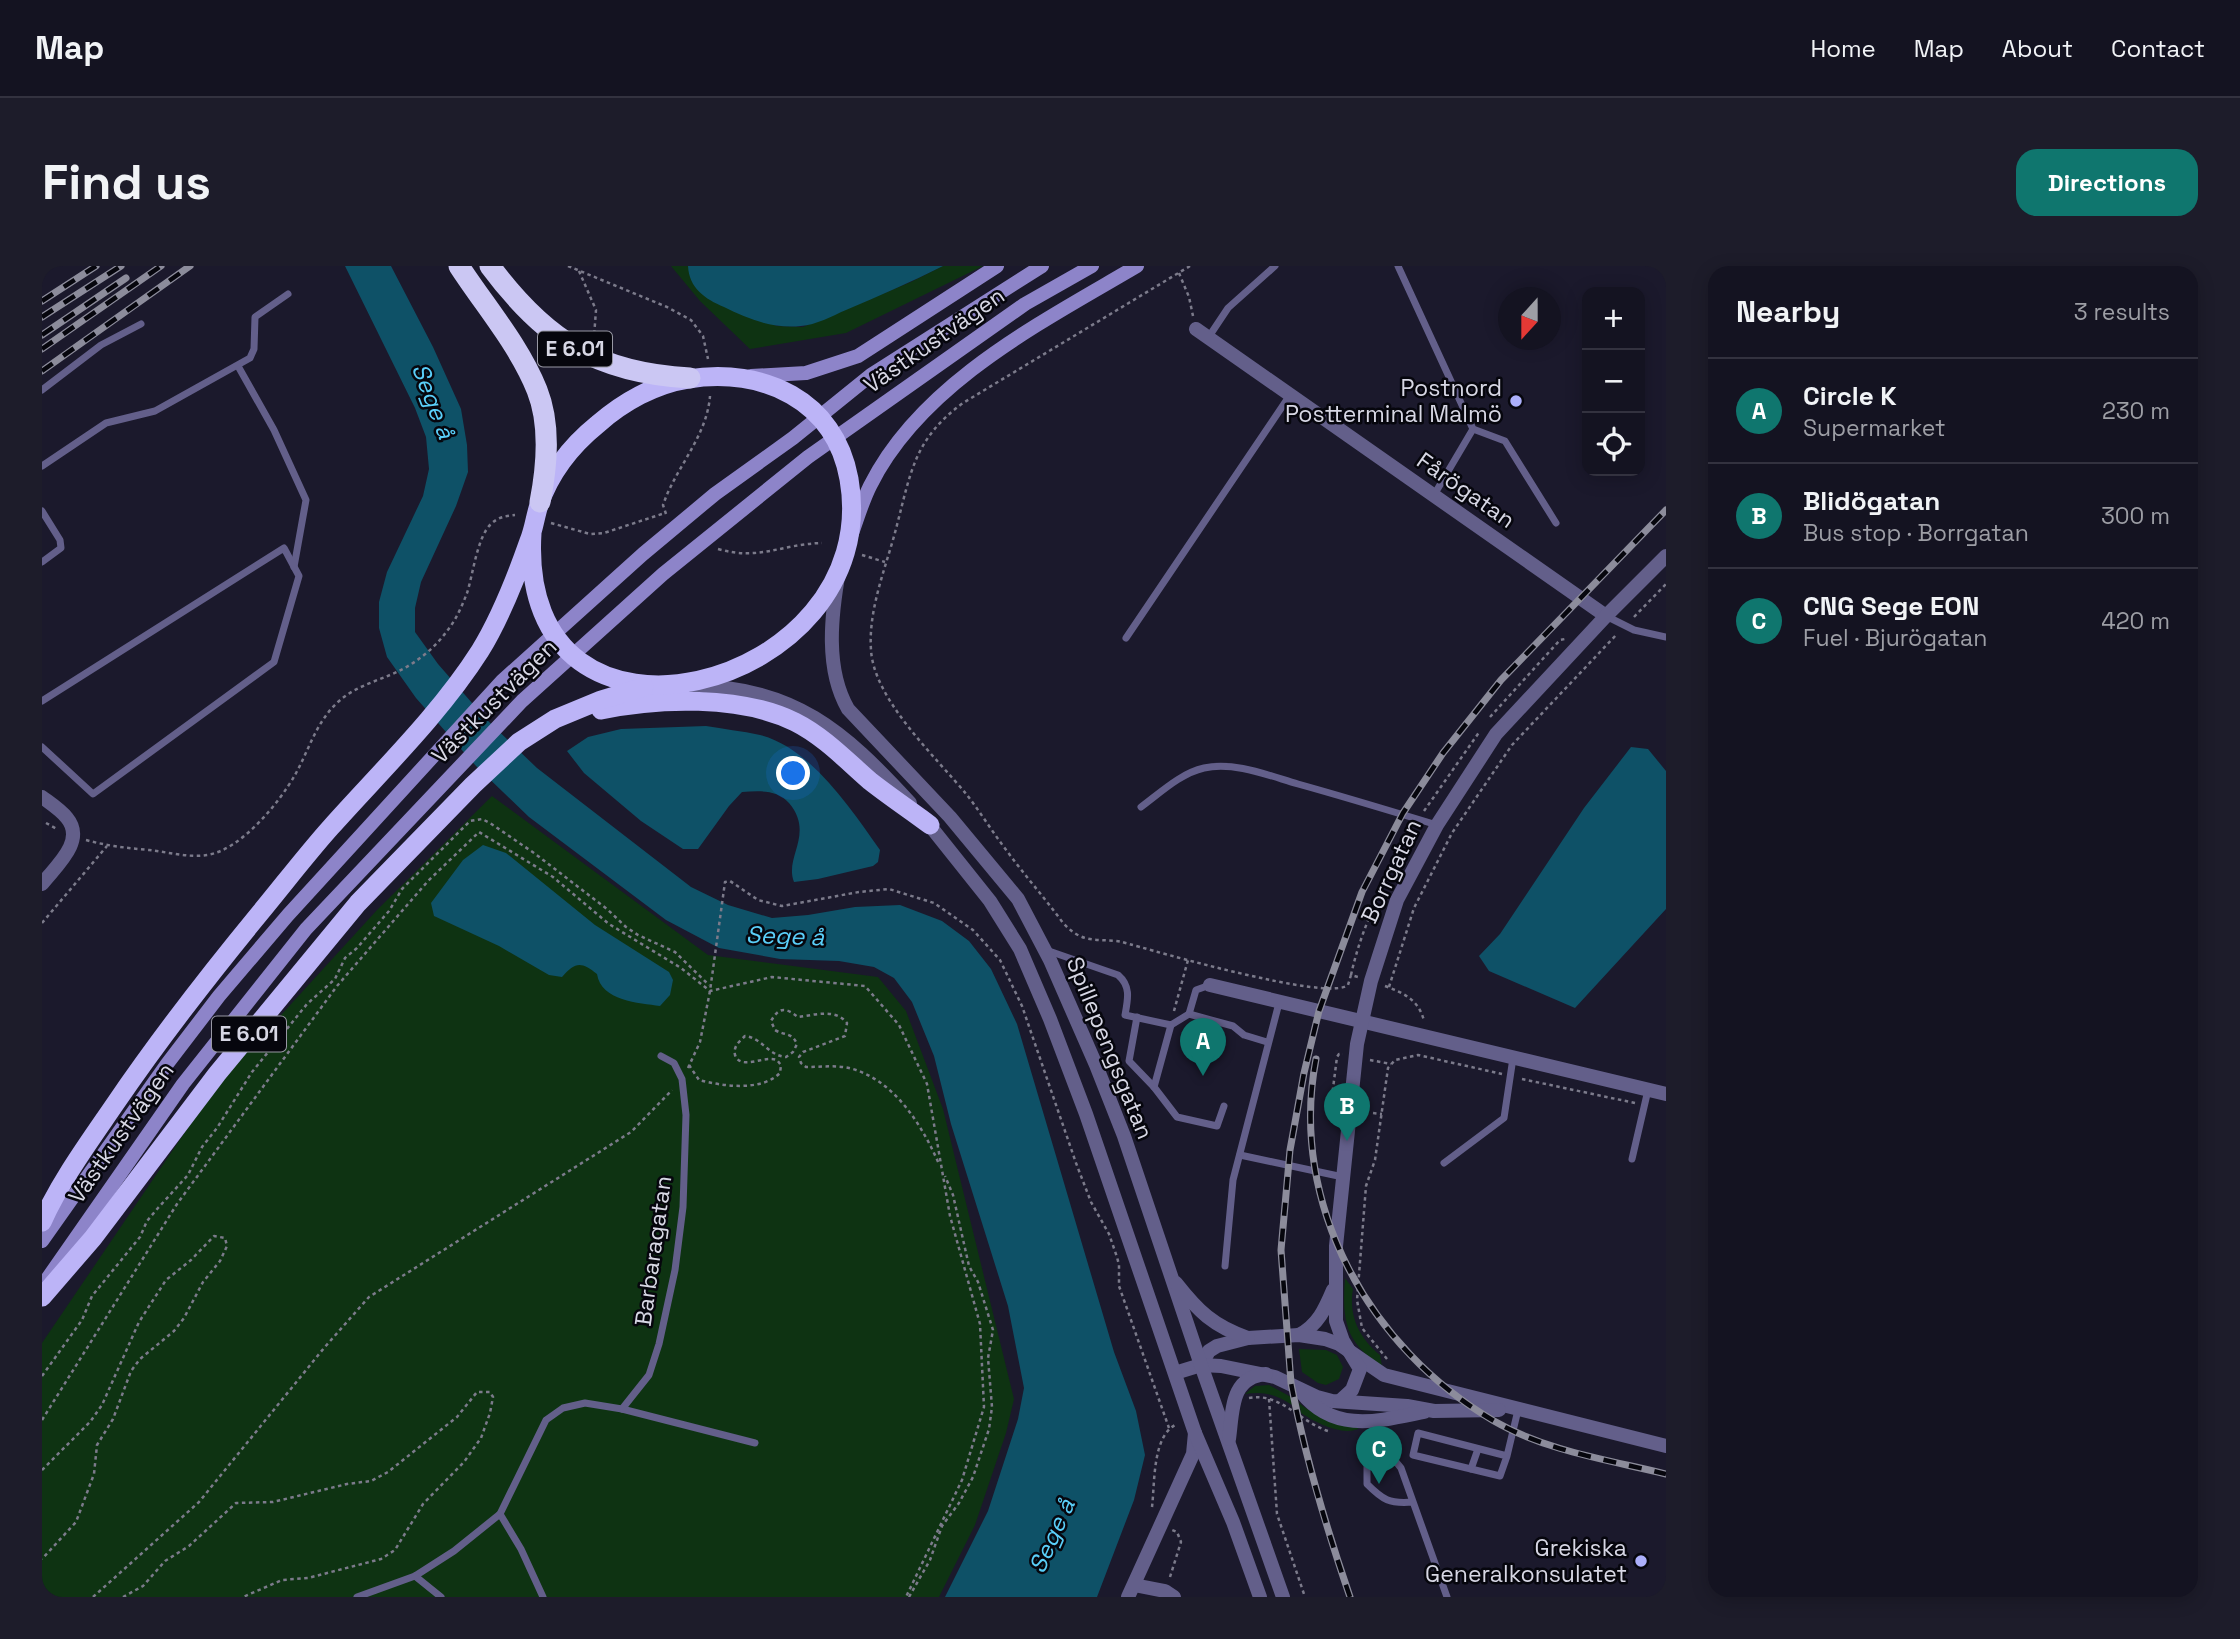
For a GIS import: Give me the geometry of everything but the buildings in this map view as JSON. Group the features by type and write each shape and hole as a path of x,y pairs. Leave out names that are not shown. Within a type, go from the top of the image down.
{"highway":[{"name":"E 6.01","path":"459,266 525,366 538,391 545,421 546,453 540,502"},
{"name":"E 6.01","path":"490,266 511,295 553,335 600,360 631,370 664,377 690,378"},
{"path":"690,378 753,380 804,401 823,418 836,437 845,460 852,503 850,536 840,566 824,594 806,620 783,642 741,666 714,677 684,685 655,685 607,675 580,662 561,645 544,619 537,593 531,554 532,533 540,502 566,456 601,421 644,393 690,378"},
{"name":"E 6.01","path":"42,1222 53,1198 156,1044 324,835 423,724 481,650 532,533"},
{"name":"E 6.01","path":"42,1297 93,1238 217,1074 358,903 473,785 519,742 555,719 601,699 655,685"},
{"path":"555,719 659,702 707,702 757,710 794,722 930,825"}],"main road":[{"path":"727,378 806,373 858,356 997,266"},
{"name":"Västkustvägen","path":"42,1241 167,1064 219,996 288,915 502,681 694,511 793,438 871,375 1042,266"},
{"name":"Västkustvägen","path":"42,1287 183,1084 306,929 522,701 663,574 808,457 1026,304 1092,266"},
{"path":"850,536 870,485 906,433 947,389 974,367 1050,317 1137,266"}],"street":[{"name":"Fårögatan","path":"1202,333 1606,616"},
{"name":"Borrgatan","path":"1340,1401 1352,1390 1360,1369 1343,1341 1336,1321 1335,1287 1354,1060 1371,981 1397,900 1437,825 1496,734 1666,556"},
{"name":"Spillepengsgatan","path":"840,566 832,641 838,693 848,709 950,817 1018,898 1044,949 1096,1065 1124,1136 1283,1597"},
{"name":"Spillepengsgatan","path":"684,685 706,686 786,702 831,727 877,768 930,825 990,901 1025,961 1051,1019 1195,1433 1233,1522 1260,1597"},
{"path":"42,797 67,818 74,830 71,846 42,884"},
{"path":"1210,985 1666,1094"},
{"path":"1170,1275 1198,1311 1217,1325 1248,1338"},
{"name":"Borrgatan","path":"1299,1335 1309,1329 1324,1311 1335,1287"},
{"path":"1201,1364 1209,1351 1217,1346 1248,1338 1299,1335 1325,1339 1339,1344 1384,1375 1666,1446"},
{"path":"1175,1373 1201,1364 1266,1374 1317,1397 1434,1411"},
{"path":"1228,1440 1234,1396 1244,1382 1254,1376 1266,1374"},
{"path":"1296,1386 1319,1411 1353,1421 1381,1420 1434,1411 1518,1410"},
{"path":"1173,1593 1131,1591 1162,1530 1193,1454 1195,1433"}],"lane":[{"path":"1202,333 1275,266"},
{"path":"1398,266 1473,429 1506,441 1556,523"},
{"path":"42,466 106,423 155,411 250,358 253,354 255,317 288,294"},
{"path":"42,390 101,345 141,324"},
{"path":"237,366 274,430 306,500 294,567"},
{"path":"1126,638 1290,395"},
{"path":"1434,496 1473,429"},
{"path":"42,511 60,540 61,548 42,562"},
{"path":"42,701 284,548 299,576 274,662 93,794 42,747"},
{"path":"1606,616 1634,630 1666,637"},
{"path":"1141,807 1178,779 1203,768 1224,766 1403,813 1437,825"},
{"path":"1044,949 1118,975 1127,988 1125,1015 1171,1025"},
{"path":"1154,1087 1171,1025 1189,1014 1196,989 1210,985"},
{"path":"1225,1266 1233,1180 1279,1003"},
{"path":"1189,1014 1233,1026 1244,1035 1267,1042"},
{"path":"1137,1017 1129,1060 1177,1117 1217,1126 1224,1106"},
{"path":"661,1056 674,1063 682,1079"},
{"path":"1444,1163 1504,1118 1513,1058"},
{"name":"Barbaragatan","path":"622,1409 649,1375 659,1344 675,1270 684,1194 686,1115 682,1079"},
{"path":"1632,1159 1648,1089"},
{"path":"1240,1155 1343,1177"},
{"path":"357,1597 415,1576 454,1551 500,1514 546,1420 563,1408 584,1403 622,1409 755,1443"},
{"path":"1507,1456 1418,1433 1413,1455 1500,1476 1507,1456 1518,1410"},
{"path":"1471,1469 1478,1449"},
{"path":"1413,1502 1394,1504 1379,1496 1367,1484 1367,1464 1376,1452 1392,1457 1401,1468 1447,1597"},
{"path":"500,1514 521,1549 543,1597"},
{"path":"415,1576 441,1597"}],"path":[{"path":"568,266 667,307 691,320 703,336 708,359"},
{"path":"1190,266 945,416 932,429 913,466 873,614 871,650 875,670 891,703 967,795 1007,851 1070,929 1081,937 1122,942 1188,960 1307,986 1342,989 1348,985 1351,975 1408,996 1420,1008 1425,1024 1423,1036"},
{"path":"579,271 596,310 594,340 600,360"},
{"path":"1179,273 1202,333"},
{"path":"551,523 590,534 604,533 665,513 663,505 666,497 709,412 710,396"},
{"path":"74,837 107,846 188,856 208,855 226,849 251,830 276,804 292,781 328,711 360,687 415,663 447,632 466,595 481,539 489,525 500,517 515,515"},
{"path":"715,548 751,555 806,543 822,543"},
{"path":"862,555 886,562"},
{"path":"1389,987 1414,908 1452,832 1511,745 1592,658"},
{"path":"42,1376 82,1320 92,1296 140,1237 147,1221 188,1175 202,1147 252,1072 307,1004 335,979 345,958 389,911 402,889 470,821 482,819 490,823 534,853 607,909 626,927 676,952 709,985"},
{"path":"42,1420 177,1204 337,986 428,881 479,832 553,877 609,924 681,968 710,991"},
{"path":"42,923 107,846"},
{"path":"93,1597 200,1502 324,1348 369,1297 631,1132 682,1079 700,1042 725,882 730,881 758,900 782,906 889,889 913,895 934,903 973,930 1000,960 1023,1006 1091,1202 1109,1234 1119,1265 1119,1286 1167,1418 1169,1428 1159,1445 1151,1516"},
{"path":"1171,1025 1188,960"},
{"path":"710,991 772,977 865,985 899,1025 927,1084 950,1216 980,1324 984,1407 962,1480 907,1597"},
{"path":"689,1065 699,1080 718,1085 767,1082 780,1073 777,1060 763,1058 743,1063 735,1054 739,1041 745,1036 753,1037 772,1053 786,1057 793,1052 797,1044 789,1034 781,1034 775,1030 771,1021 776,1012 788,1009 798,1017 832,1013 843,1018 847,1023 845,1036 803,1052 799,1057 800,1063 806,1067 850,1068 874,1078 892,1091 929,1141 953,1195 969,1266 978,1282 993,1330 988,1358 992,1407 989,1429 974,1477 942,1525 930,1560 907,1597"},
{"path":"1388,1366 1384,1353 1362,1328 1357,1300 1366,1186 1375,1160 1388,1068 1395,1060 1418,1055 1645,1105"},
{"path":"1373,1113 1382,1114"},
{"path":"42,1470 90,1422 103,1405 139,1322 166,1280 191,1260 214,1236 225,1238 227,1246 220,1261 203,1282 184,1318 174,1331 140,1359 131,1371 113,1419 97,1446 94,1474 76,1522 42,1559"},
{"path":"124,1597 143,1586 165,1562 189,1546 236,1503 273,1502 371,1481 388,1472 457,1417 477,1392 490,1392 493,1396 490,1413 481,1438 464,1462 423,1504 395,1550 381,1559 308,1578 282,1580 243,1597"},
{"path":"1269,1398 1276,1514 1306,1597"},
{"path":"1162,1530 1177,1532 1181,1542 1173,1593"}],"green space":[{"path":"671,266 688,266 776,326 803,327 943,266 983,266 846,333 750,349 700,301"},
{"path":"492,796 708,955 878,977 906,1011 943,1109 1014,1399 1006,1433 975,1525 939,1597 42,1597 42,1343 217,1085 377,910"},
{"path":"1345,1278 1353,1289 1352,1308 1357,1326 1367,1342 1380,1355 1382,1366 1360,1348 1348,1329 1344,1306"},
{"path":"1299,1349 1326,1350 1337,1355 1343,1367 1339,1379 1326,1385 1302,1372"},
{"path":"1269,1385 1291,1397 1292,1405 1269,1394 1245,1394 1255,1386"},
{"path":"1299,1403 1320,1416 1359,1426 1358,1429 1344,1431 1321,1424 1301,1413"}],"water":[{"name":"Sege å","path":"345,266 391,266 433,347 461,409 468,472 456,506 421,582 415,608 415,632 438,664 486,719 537,768 691,887 728,905 772,918 855,907 900,905 942,921 969,941 991,969 1017,1024 1114,1352 1136,1411 1145,1455 1134,1500 1097,1597 945,1597 988,1511 1018,1419 1024,1388 1008,1306 951,1124 934,1056 912,1002 894,978 874,967 839,961 780,959 719,948 666,920 529,817 476,766 416,698 387,657 379,628 379,602 387,572 423,496 429,469 426,437 415,408"},
{"path":"688,266 943,266 824,320 791,327 752,319 711,300 695,287"},
{"path":"706,726 760,735 779,742 813,766 843,799 880,850 878,862 873,866 794,882 793,863 799,835 796,814 784,798 761,791 742,792 698,849 683,849 641,821 584,773 567,751 588,737 621,729"},
{"path":"1631,747 1648,749 1666,771 1666,909 1575,1008 1489,971 1479,956 1500,934 1584,808"},
{"path":"483,845 506,853 595,925 669,972 673,980 670,995 660,1006 622,999 606,990 597,974 582,965 571,968 562,977 549,975 499,946 434,916 431,903 463,860"}],"railway":[{"path":"42,301 96,266"},
{"path":"42,317 121,266"},
{"path":"42,349 161,266"},
{"path":"42,371 190,266"},
{"path":"42,335 126,278"},
{"path":"1350,1597 1317,1492 1291,1383 1281,1250 1290,1150 1319,1011 1362,892 1403,813 1443,753 1501,680 1666,510"},
{"path":"1316,1059 1311,1113 1315,1167 1327,1218 1348,1267 1376,1313 1410,1354 1450,1391 1494,1421 1514,1431 1578,1454 1666,1474"}],"place":[{"name":"Postnord Postterminal Malmö","path":"1516,401"},
{"name":"Circle K","path":"1203,1076"},
{"name":"Blidögatan","path":"1347,1141"},
{"name":"CNG Sege EON","path":"1379,1484"},
{"name":"Grekiska Generalkonsulatet","path":"1641,1561"}]}
